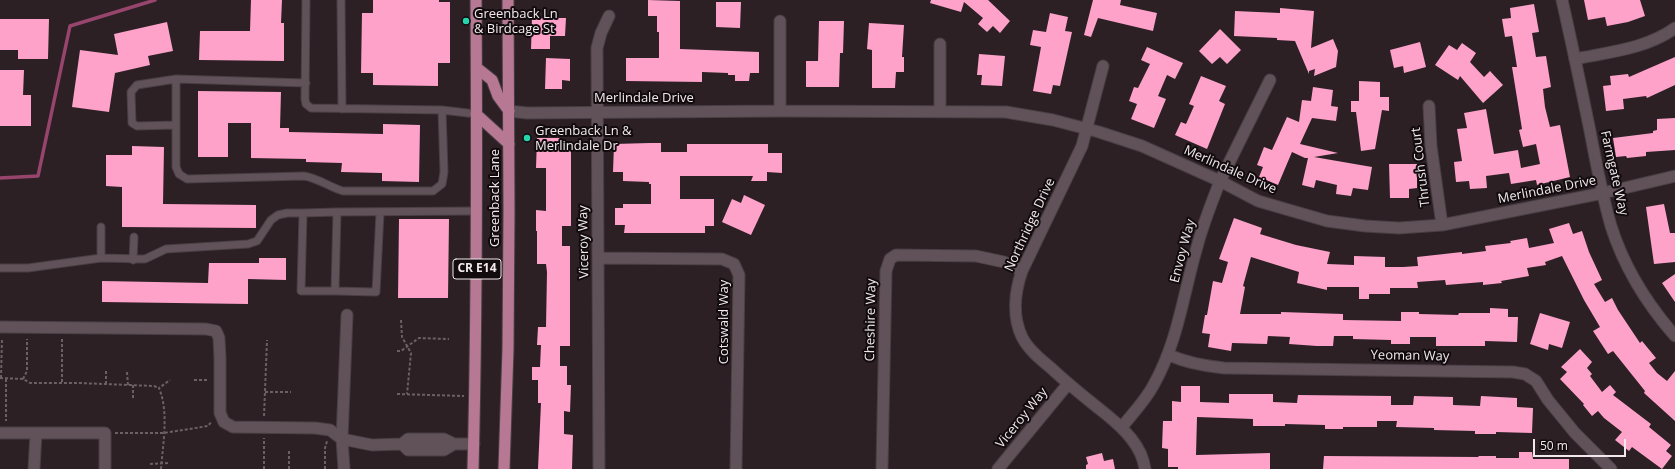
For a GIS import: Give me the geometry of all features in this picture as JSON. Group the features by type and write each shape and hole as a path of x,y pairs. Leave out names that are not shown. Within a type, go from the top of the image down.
{"main road":[{"name":"Greenback Lane","path":"473,469 477,211 476,0"},
{"name":"Greenback Lane","path":"504,469 508,349 508,0"},
{"path":"477,68 492,80 498,96 509,110"},
{"path":"476,114 509,144"}],"street":[{"name":"Farmgate Way","path":"1562,0 1603,193 1612,227 1628,268 1645,297 1675,336"},
{"name":"Viceroy Way","path":"599,469 596,112 597,48 601,33 609,16"},
{"path":"780,21 780,111"},
{"path":"1575,59 1647,43 1675,28"},
{"path":"940,44 940,111"},
{"name":"Northridge Drive","path":"1103,66 1082,146 1022,271 1017,286 1017,319 1022,336 1032,352 1068,384 1122,428 1139,450 1145,469"},
{"name":"Envoy Way","path":"1122,428 1153,387 1169,354 1180,321 1196,247 1220,180 1270,80"},
{"name":"Thrush Court","path":"1429,106 1431,146 1442,225"},
{"name":"Merlindale Drive","path":"509,110 527,113 780,111 1006,112 1053,120 1142,146 1220,180 1258,201 1327,221 1365,226 1399,228 1442,225 1603,193 1675,176"},
{"name":"Cheshire Way","path":"882,469 886,272 890,259 896,255 976,256 1004,262 1022,271"},
{"name":"Cotswald Way","path":"598,258 722,259 734,264 739,275 736,469"},
{"path":"344,469 342,439 347,315"},
{"path":"1,327 216,331 219,338 220,413 224,422 232,427 316,428 330,430 342,439 372,445 402,444 408,450 444,450 454,444 474,444"},
{"name":"Yeoman Way","path":"1169,354 1186,362 1202,366 1224,368 1513,372 1525,374 1536,381 1548,400 1575,433 1611,469"},
{"name":"Viceroy Way","path":"998,469 1068,384"},
{"path":"3,433 105,433 105,469"},
{"path":"34,469 36,433"}],"lane":[{"path":"306,0 306,104 311,108 442,110 476,114"},
{"path":"341,0 342,109"},
{"path":"176,125 137,126 132,123 131,92 137,85 176,79 306,83"},
{"path":"176,79 176,167 179,174 186,178 304,176 315,178 333,188 343,191 433,191 442,184 444,172 442,110"},
{"path":"0,268 28,268 101,258 133,260 146,259 166,249 248,244 257,241 271,220 278,215 287,213 477,211"},
{"path":"335,291 337,212"},
{"path":"303,213 301,292 376,292 380,213"},
{"path":"101,227 101,258"},
{"path":"133,260 134,237"}],"path":[{"path":"401,320 402,337 411,353 407,394"},
{"path":"1,327 0,378 23,379 30,383 133,385 154,386 159,388"},
{"path":"23,379 27,371 28,328"},
{"path":"62,328 62,383"},
{"path":"396,351 401,352 419,338 449,339"},
{"path":"264,469 267,340"},
{"path":"106,370 106,384"},
{"path":"127,372 128,385"},
{"path":"3,433 6,379"},
{"path":"159,388 170,380"},
{"path":"194,380 219,380"},
{"path":"133,385 133,399"},
{"path":"159,388 163,399 164,433 161,469"},
{"path":"265,392 290,392"},
{"path":"397,394 467,396"},
{"path":"105,433 164,433 208,426 220,413"},
{"path":"325,469 325,448 330,430"},
{"path":"289,450 289,469"},
{"path":"150,464 168,463"}],"building":[{"path":"251,0 282,0 281,23 284,23 284,61 199,60 200,31 250,31"},
{"path":"373,0 439,0 439,2 450,2 450,63 438,63 438,86 373,85 373,73 361,73 362,13 373,13"},
{"path":"648,0 680,1 680,49 759,52 759,73 750,73 749,81 735,81 735,75 728,75 728,73 702,72 702,82 626,81 626,58 659,58 659,32 657,32 657,16 648,16"},
{"path":"931,0 988,0 1010,21 1000,33 993,26 987,32 978,24 983,18 964,2 961,12 930,3"},
{"path":"1093,0 1121,0 1120,5 1157,13 1153,31 1098,18 1091,37 1084,35"},
{"path":"1584,0 1640,0 1645,16 1628,22 1607,26 1605,17 1588,20"},
{"path":"716,2 741,2 740,28 716,27"},
{"path":"1534,4 1539,32 1532,33 1536,57 1546,56 1551,87 1543,89 1545,107 1550,127 1560,125 1570,177 1537,185 1536,180 1511,184 1509,173 1486,176 1487,188 1470,189 1469,181 1456,182 1454,162 1462,161 1457,129 1467,128 1464,113 1486,109 1494,154 1518,150 1521,168 1540,164 1536,144 1523,147 1519,130 1522,129 1512,67 1517,67 1512,36 1505,37 1502,19 1511,18 1510,8"},
{"path":"1280,8 1314,11 1311,48 1333,39 1338,51 1336,67 1314,76 1315,69 1309,71 1309,74 1295,41 1277,40 1277,38 1234,36 1235,11 1280,13"},
{"path":"1050,13 1068,17 1065,31 1072,32 1060,86 1053,85 1051,94 1033,91 1041,47 1030,45 1033,30 1046,32"},
{"path":"532,18 566,18 565,36 550,36 550,49 531,49"},
{"path":"0,19 49,19 48,59 18,59 18,50 0,50"},
{"path":"819,21 844,21 843,53 840,53 839,87 806,87 806,61 818,61"},
{"path":"167,22 173,51 148,56 150,65 115,73 109,112 72,107 80,50 118,55 114,34"},
{"path":"869,23 904,25 902,57 904,57 904,72 896,72 895,88 872,88 872,50 867,49"},
{"path":"1220,29 1241,50 1227,64 1220,57 1212,64 1199,51"},
{"path":"1420,42 1426,67 1404,73 1403,66 1394,68 1390,50"},
{"path":"1462,43 1476,53 1470,62 1484,77 1490,71 1503,85 1483,103 1460,76 1458,80 1435,65 1449,45 1457,50"},
{"path":"1147,47 1183,63 1175,79 1167,75 1158,96 1166,99 1154,128 1131,119 1137,104 1129,101 1134,87 1138,88 1150,64 1141,60"},
{"path":"979,54 1005,56 1002,86 981,85 982,75 977,75"},
{"path":"1675,57 1675,85 1647,98 1646,96 1623,99 1624,109 1606,111 1603,86 1611,85 1610,76 1628,74 1629,77"},
{"path":"546,58 570,59 570,81 562,80 562,89 545,89"},
{"path":"0,70 24,70 23,95 31,95 31,126 0,126"},
{"path":"1201,76 1226,86 1219,101 1225,104 1207,149 1175,135 1181,122 1186,124 1194,106 1189,104"},
{"path":"1359,81 1380,82 1380,97 1389,97 1389,111 1382,110 1375,149 1361,151 1356,112 1351,112 1351,101 1359,101"},
{"path":"1313,87 1333,90 1331,106 1338,107 1336,121 1312,118 1300,144 1338,153 1314,157 1372,167 1368,190 1353,188 1351,196 1336,194 1337,185 1316,180 1314,188 1302,185 1308,158 1292,152 1278,185 1259,177 1263,167 1257,165 1264,147 1272,150 1287,117 1299,122 1302,100 1311,101"},
{"path":"198,91 281,92 280,128 289,128 289,132 383,134 383,124 420,125 419,182 382,181 382,173 341,172 342,163 306,162 306,159 251,158 251,123 228,123 228,157 198,157"},
{"path":"1675,118 1675,150 1646,152 1646,156 1627,158 1626,156 1616,157 1613,138 1653,133 1653,131 1657,130 1657,119"},
{"path":"537,138 562,138 562,146 571,147 571,226 562,226 562,246 570,246 570,346 560,346 560,366 567,366 567,385 571,385 570,412 564,411 564,434 573,435 572,469 538,469 541,403 538,403 538,380 532,380 532,367 540,367 541,345 537,345 538,327 546,327 547,272 546,264 537,264 536,210 546,211 546,168 536,168"},
{"path":"661,143 661,152 687,152 687,144 768,144 768,153 782,153 782,173 767,172 767,181 751,181 753,176 680,176 680,199 714,199 714,226 705,226 705,233 624,233 625,225 615,225 615,208 623,208 623,204 651,204 651,184 649,184 649,182 623,181 623,172 613,172 614,144"},
{"path":"132,146 164,147 163,204 256,205 256,228 122,227 122,187 106,186 106,155 132,155"},
{"path":"1389,164 1417,164 1417,188 1409,189 1409,198 1390,198"},
{"path":"744,195 765,205 751,235 722,222 732,199 741,203"},
{"path":"1664,204 1670,233 1675,233 1675,262 1654,264 1646,207"},
{"path":"1234,218 1262,228 1260,234 1296,245 1330,252 1327,264 1354,265 1354,256 1385,257 1385,267 1418,266 1417,257 1486,251 1485,246 1511,243 1510,241 1527,238 1529,248 1554,243 1549,229 1569,223 1573,234 1582,231 1589,252 1602,280 1594,284 1605,302 1612,298 1618,310 1640,343 1642,341 1656,358 1649,363 1657,373 1667,381 1675,371 1675,421 1644,393 1645,391 1613,351 1608,354 1593,331 1600,327 1584,300 1562,256 1545,262 1546,265 1527,268 1529,276 1501,281 1502,283 1483,285 1483,282 1446,285 1445,280 1417,282 1418,288 1390,288 1390,294 1369,294 1369,299 1359,299 1359,287 1327,287 1327,290 1297,283 1299,272 1251,257 1243,286 1245,287 1240,314 1281,314 1281,312 1343,314 1343,320 1401,321 1401,312 1458,315 1459,313 1490,313 1490,308 1508,309 1508,317 1518,317 1517,342 1485,341 1485,346 1436,346 1436,337 1410,337 1410,344 1391,344 1391,340 1353,339 1353,336 1334,336 1333,346 1317,346 1289,344 1290,337 1268,336 1267,344 1232,343 1231,351 1208,347 1210,334 1202,333 1205,315 1207,315 1213,281 1222,283 1228,262 1219,259"},
{"path":"399,219 449,219 448,298 398,298"},
{"path":"259,258 286,258 286,280 248,279 248,304 102,302 102,281 208,283 209,263 259,263"},
{"path":"1675,274 1675,302 1662,283"},
{"path":"1540,313 1570,322 1562,348 1549,344 1548,350 1530,344"},
{"path":"1580,349 1592,362 1587,368 1592,374 1590,376 1602,392 1610,385 1616,392 1613,395 1651,424 1649,427 1671,445 1666,451 1672,456 1662,469 1632,447 1629,451 1615,440 1622,432 1604,418 1598,411 1592,416 1583,405 1584,404 1560,379 1567,372 1561,367"},
{"path":"1181,386 1200,386 1200,402 1229,403 1229,394 1273,394 1273,402 1297,403 1298,395 1391,396 1391,405 1413,405 1414,396 1453,397 1453,405 1480,406 1481,396 1517,398 1517,407 1533,408 1532,433 1496,432 1496,434 1475,434 1475,431 1396,427 1397,421 1377,421 1377,427 1343,427 1343,429 1325,429 1325,425 1285,424 1285,426 1253,426 1253,419 1197,417 1196,455 1270,453 1270,469 1178,469 1178,467 1168,467 1168,449 1162,448 1163,421 1172,421 1172,401 1181,402"},
{"path":"1519,452 1532,452 1533,459 1569,459 1569,469 1323,469 1324,456 1496,456 1496,458 1519,458"},
{"path":"1102,453 1104,461 1113,459 1115,469 1086,469 1086,465 1088,464 1086,457"}],"waterway":[{"path":"0,178 38,176 70,26 155,0"}],"place":[{"name":"Greenback Ln & Birdcage St","path":"466,21"},
{"name":"Greenback Ln & Merlindale Dr","path":"527,138"}]}
